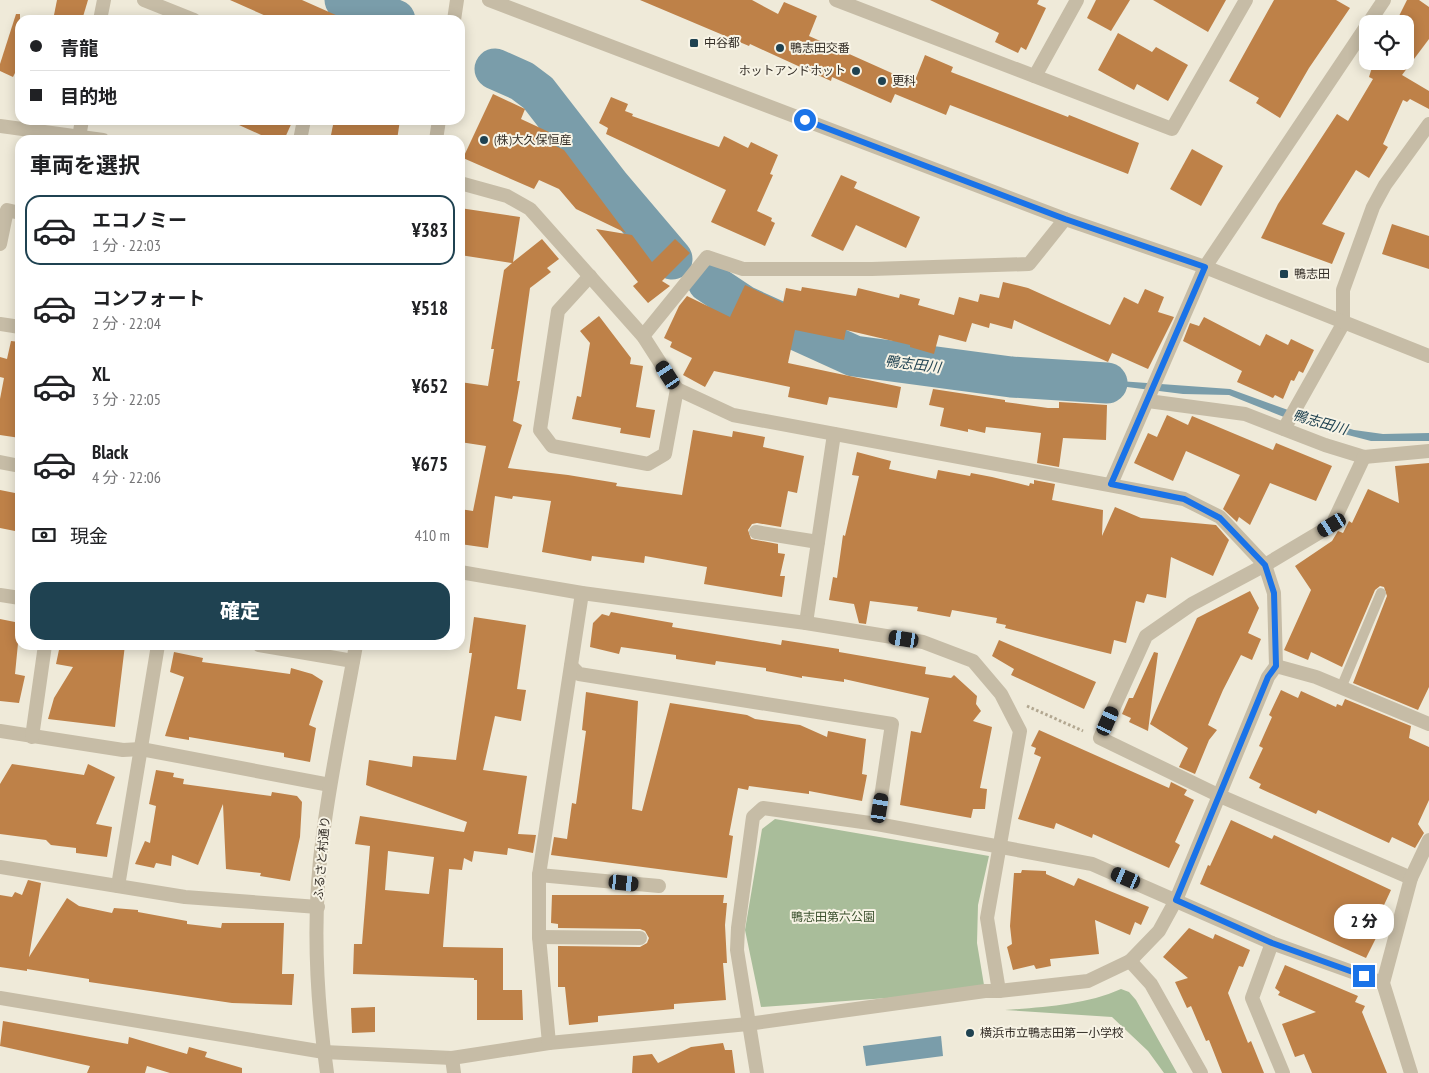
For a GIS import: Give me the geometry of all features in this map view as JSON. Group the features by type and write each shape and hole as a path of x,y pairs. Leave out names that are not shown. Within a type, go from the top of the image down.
{"street":[{"path":"101,15 104,0"},
{"path":"144,0 182,15"},
{"path":"455,15 458,0"},
{"path":"489,0 1065,219 1205,267 1343,324 1429,356"},
{"path":"836,0 1172,129 1246,0"},
{"path":"1035,76 1078,0"},
{"path":"1374,15 1384,0"},
{"path":"1111,484 1205,267 1359,37"},
{"path":"1286,426 1343,324 1343,290 1373,207 1385,186 1429,124"},
{"path":"0,126 65,135"},
{"path":"0,998 324,1052 452,1058 549,1043 748,1024 985,991 1088,981 1130,961 1159,931 1176,900 1268,677 1276,666 1274,593 1265,565 1220,518 1184,499 733,415 677,388 643,336 530,209 507,196 465,185"},
{"path":"0,244 7,210 15,212"},
{"path":"643,336 707,257 743,269 1029,264 1065,219"},
{"path":"590,276 558,311 540,430 552,446 648,464 665,454 677,388"},
{"path":"0,324 15,326"},
{"path":"1148,401 1245,414 1286,426 1364,457 1429,450"},
{"path":"806,623 834,434"},
{"path":"1364,457 1332,525 1265,565 1192,604 1146,636 1100,738 1220,796 1412,878"},
{"path":"0,462 15,465"},
{"path":"756,532 818,542"},
{"path":"465,573 582,593 806,623 923,642 973,661 1001,694 1020,731 987,918 999,991"},
{"path":"549,1043 538,937 539,875 582,593"},
{"path":"0,595 15,597"},
{"path":"32,737 44,650"},
{"path":"118,886 157,650"},
{"path":"288,650 353,661"},
{"name":"ふるさと村通り","path":"327,1073 318,997 318,907 322,837 355,650"},
{"path":"571,666 579,674 892,724 877,824"},
{"path":"1276,666 1316,677 1428,721"},
{"path":"0,731 123,750 141,749 330,785"},
{"path":"757,1073 737,950 738,928 753,817 763,808 877,824 1092,864 1272,943 1383,983"},
{"path":"1411,1073 1383,983 1412,878 1429,840"},
{"path":"0,867 185,897 318,907"},
{"path":"539,875 659,886"},
{"path":"538,937 640,938"},
{"path":"1272,943 1252,998 1283,1073"},
{"path":"1130,961 1151,984 1201,1073"},
{"path":"452,1058 454,1073"}],"lane":[{"path":"1341,688 1381,593"}],"path":[{"path":"1001,694 1100,738"}],"green space":[{"name":"鴨志田第六公園","path":"775,819 989,856 978,905 977,943 985,991 761,1007 745,930 762,829"},
{"path":"1121,989 1129,992 1136,1000 1177,1073 1164,1073 1148,1051 1112,1017 1005,1010 1079,1002"}],"water":[{"path":"1050,376 1230,389 1288,410 1354,430 1383,434 1429,433 1429,441 1371,441 1294,421 1229,395 1183,394 1095,383 1050,382"},
{"path":"941,1036 943,1056 866,1066 863,1046"}],"building":[{"path":"57,0 88,0 84,15 54,15"},
{"path":"230,0 302,0 336,15 264,15"},
{"path":"640,0 752,0 778,14 784,2 817,16 809,36 914,83 925,55 953,67 951,72 1139,143 1128,174 950,105 946,115 895,94 891,103 832,77 831,81 750,44 749,46"},
{"path":"930,0 1039,0 1037,4 1046,8 1026,50 1021,47 1018,53 995,42 999,33"},
{"path":"1096,0 1130,0 1111,31 1087,18"},
{"path":"1153,0 1226,0 1208,32"},
{"path":"1274,0 1336,0 1350,8 1309,68 1280,118 1256,103 1259,98 1229,81"},
{"path":"1407,0 1419,0 1429,7 1429,39 1414,59 1414,15 1400,15"},
{"path":"15,17 15,73 13,77 0,71 0,64"},
{"path":"1118,33 1152,52 1156,47 1188,65 1168,101 1137,84 1134,90 1098,70"},
{"path":"1371,70 1406,70 1402,75 1429,91 1429,109 1410,99 1407,102 1403,100 1383,144 1388,147 1369,178 1356,170 1322,224 1345,233 1332,264 1261,238 1278,204 1337,114 1348,121 1373,79 1369,77"},
{"path":"493,94 525,109 521,119 549,132 545,141 564,150 626,233 576,209 559,189 539,180 534,189 465,159 465,154"},
{"path":"611,97 628,104 625,111 633,114 632,116 719,147 724,136 748,148 751,142 778,155 770,174 773,175 757,211 772,218 771,221 775,223 765,246 711,222 726,190 606,134 608,128 599,123"},
{"path":"239,125 291,125 286,135 261,135"},
{"path":"333,125 399,125 398,135 331,135"},
{"path":"1192,149 1223,166 1201,206 1170,189"},
{"path":"841,175 857,182 854,188 920,217 906,248 856,225 843,251 811,236"},
{"path":"465,209 520,217 513,262 542,239 559,259 547,268 551,272 530,288 517,381 520,381 513,421 522,425 508,468 568,475 617,483 616,486 682,495 693,430 732,437 733,431 765,437 763,447 804,456 797,493 788,491 781,527 757,523 752,524 748,530 751,539 778,544 778,553 785,554 780,576 785,576 782,597 704,584 707,567 645,556 644,563 592,556 591,561 542,552 551,501 513,496 512,499 495,496 488,548 465,545 465,510 473,511 486,446 465,443 465,383 488,386 494,349 491,349 504,270 512,263 465,256"},
{"path":"1392,224 1429,236 1429,269 1382,254"},
{"path":"596,229 632,235 652,262 675,239 690,253 662,281 670,286 648,303 633,286 638,282"},
{"path":"1003,282 1028,288 1110,325 1124,297 1138,304 1145,289 1164,297 1158,312 1174,317 1148,369 1112,353 1108,362 1014,320 1012,329 990,323 989,328 972,323 966,342 939,335 934,354 910,347 910,345 846,330 844,340 795,330 788,363 901,387 897,408 829,397 827,405 788,397 790,387 714,371 705,387 683,375 692,358 670,347 672,342 664,338 679,306 687,296 730,317 745,285 783,303 786,288 801,291 802,287 856,296 858,288 899,298 900,294 920,299 918,305 954,315 959,297 978,302 980,294 999,298"},
{"path":"599,316 631,358 630,364 643,366 636,407 655,410 650,438 620,433 621,428 572,419 577,396 581,397 590,343 580,331"},
{"path":"1204,317 1260,346 1266,334 1288,345 1291,339 1314,350 1303,373 1299,371 1294,381 1291,380 1283,399 1275,395 1273,398 1237,382 1242,371 1183,341 1190,323 1199,326"},
{"path":"11,341 15,341 15,437 0,435 0,399 4,378 0,377 0,357 7,359"},
{"path":"933,389 1048,408 1059,408 1059,402 1107,405 1106,440 1063,438 1059,467 1037,463 1041,433 986,427 985,433 968,429 968,432 940,426 944,408 929,405"},
{"path":"1167,415 1188,425 1192,416 1273,450 1276,443 1332,466 1316,501 1270,483 1250,525 1239,517 1237,522 1223,509 1240,475 1186,451 1173,481 1134,463 1148,433 1157,437"},
{"path":"857,452 891,461 889,469 936,479 938,470 970,476 971,473 1029,486 1030,483 1034,484 1034,480 1055,484 1052,500 1103,510 1102,536 1115,507 1141,518 1216,525 1229,540 1213,576 1171,557 1166,598 1147,594 1144,603 1136,601 1126,643 1114,640 1111,654 1005,628 1006,625 996,623 997,618 952,610 950,617 917,611 918,607 870,601 866,624 859,623 854,604 829,600 833,577 837,578 843,535 845,536 859,476 852,475"},
{"path":"1429,463 1429,687 1418,710 1353,683 1387,596 1384,587 1380,586 1375,590 1342,667 1311,652 1308,660 1284,650 1311,590 1295,566 1332,541 1338,531 1343,533 1349,521 1352,523 1368,489 1399,503 1395,466"},
{"path":"0,490 15,493 15,531 0,528"},
{"path":"1250,591 1259,608 1248,633 1261,639 1252,660 1241,655 1223,690 1208,725 1217,730 1209,740 1195,774 1179,767 1188,748 1150,724 1197,618"},
{"path":"611,612 673,623 672,627 781,645 782,640 839,649 839,652 926,667 925,674 951,678 954,675 977,696 976,704 981,711 973,721 992,727 980,788 987,789 985,809 973,809 971,818 900,805 911,731 921,733 929,698 844,679 844,682 802,676 802,678 766,671 766,668 716,661 715,665 676,659 676,655 621,647 619,654 590,647 593,623 602,614 609,616"},
{"path":"474,617 526,625 517,689 526,690 521,721 495,716 483,770 527,776 518,834 536,835 533,853 508,848 507,855 474,851 472,862 464,858 462,870 449,869 443,947 503,948 503,990 522,990 523,1020 477,1020 477,980 474,980 474,978 353,974 354,944 362,944 370,846 355,844 360,816 464,832 467,822 366,785 369,760 412,767 413,756 456,760 472,653 469,653","holes":["388,851 434,857 429,894 385,890"]},
{"path":"0,619 15,622 15,650 17,650 15,674 25,676 19,703 0,701"},
{"path":"999,640 1096,682 1084,709 1011,675 1014,669 992,656"},
{"path":"59,650 124,650 115,727 48,719 54,698 73,667 56,664"},
{"path":"174,652 203,658 202,662 290,674 291,668 312,674 323,681 309,725 316,728 310,762 284,757 284,753 189,737 189,740 165,736 184,677 170,672"},
{"path":"1154,652 1158,653 1148,731 1129,722 1131,718 1122,714 1129,698 1133,698"},
{"path":"1281,690 1298,698 1301,691 1336,707 1337,704 1342,706 1345,699 1411,726 1409,738 1429,747 1429,800 1418,824 1424,833 1415,848 1392,837 1389,843 1318,810 1316,814 1259,788 1261,784 1249,778 1263,748 1259,746 1272,717 1269,715"},
{"path":"586,692 638,701 632,809 642,811 670,703 747,715 755,719 800,725 827,737 828,731 866,739 862,774 867,775 862,801 809,791 809,794 749,786 748,790 738,788 729,835 733,836 727,878 551,855 554,837 567,839 572,803 576,804 586,731 582,730"},
{"path":"1039,730 1169,788 1171,782 1187,790 1184,795 1194,800 1175,842 1180,845 1169,868 1093,834 1092,838 1056,823 1054,829 1018,819 1041,757 1034,754 1036,748 1031,746"},
{"path":"12,764 84,775 88,764 115,777 96,824 112,827 107,857 76,853 76,848 51,845 46,840 0,834 0,784"},
{"path":"156,770 174,773 173,777 184,779 183,784 271,796 272,792 297,796 302,802 300,837 290,881 260,876 261,873 226,869 223,804 198,865 172,855 171,866 156,863 154,868 135,864 145,841 150,843 156,806 149,804"},
{"path":"1231,820 1272,839 1274,835 1391,890 1371,933 1377,936 1366,958 1200,884"},
{"path":"1022,870 1046,871 1046,874 1074,886 1078,878 1149,907 1141,925 1135,922 1130,935 1095,920 1099,954 1050,959 1051,966 1036,969 1034,965 1013,970 1007,947 1012,944 1010,926 1014,873 1021,873"},
{"path":"28,880 41,883 29,957 67,898 79,906 112,913 114,908 138,910 138,912 187,921 187,924 221,928 222,923 284,923 282,974 294,974 292,1005 232,1003 89,982 89,979 27,969 27,971 0,967 0,895 12,897 15,892 22,895"},
{"path":"552,895 724,895 723,903 727,903 725,925 727,963 723,963 726,1000 674,1004 674,1009 598,1016 598,1022 569,1025 565,987 558,987 558,946 640,947 647,943 649,938 645,931 640,929 558,928 558,924 551,923"},
{"path":"1189,928 1213,939 1215,934 1250,950 1243,967 1239,966 1228,993 1248,1043 1251,1041 1264,1073 1222,1073 1209,1040 1206,1041 1191,1006 1187,1008 1175,982 1188,978 1163,957"},
{"path":"1285,965 1358,996 1355,1002 1365,1006 1362,1012 1387,1073 1312,1073 1304,1054 1295,1057 1282,1024 1316,1012 1278,995 1280,992 1275,988"},
{"path":"375,1007 375,1032 352,1033 351,1008"},
{"path":"3,1021 128,1044 129,1037 187,1054 189,1047 207,1052 205,1057 242,1068 242,1073 170,1073 147,1066 145,1073 87,1073 90,1066 0,1046"},
{"path":"723,1043 725,1050 732,1050 735,1073 632,1073 633,1056 652,1054 658,1063 691,1047"}],"waterway":[{"name":"鴨志田川","path":"345,0 382,15"},
{"name":"鴨志田川","path":"495,69 522,81 538,93 610,186 672,259"},
{"name":"鴨志田川","path":"708,282 744,306 854,356 1011,377 1107,383"}],"place":[{"name":"中谷都","path":"694,43"},
{"name":"鴨志田交番","path":"780,48"},
{"name":"ホットアンドホット","path":"856,71"},
{"name":"更科","path":"882,81"},
{"name":"(株)大久保恒産","path":"484,140"},
{"name":"鴨志田","path":"1284,274"},
{"name":"横浜市立鴨志田第一小学校","path":"970,1033"}],"route":[{"path":"805,120 1065,219 1205,267 1111,484 1184,499 1220,518 1265,565 1274,593 1276,666 1268,677 1176,900 1272,943 1364,976"}]}
